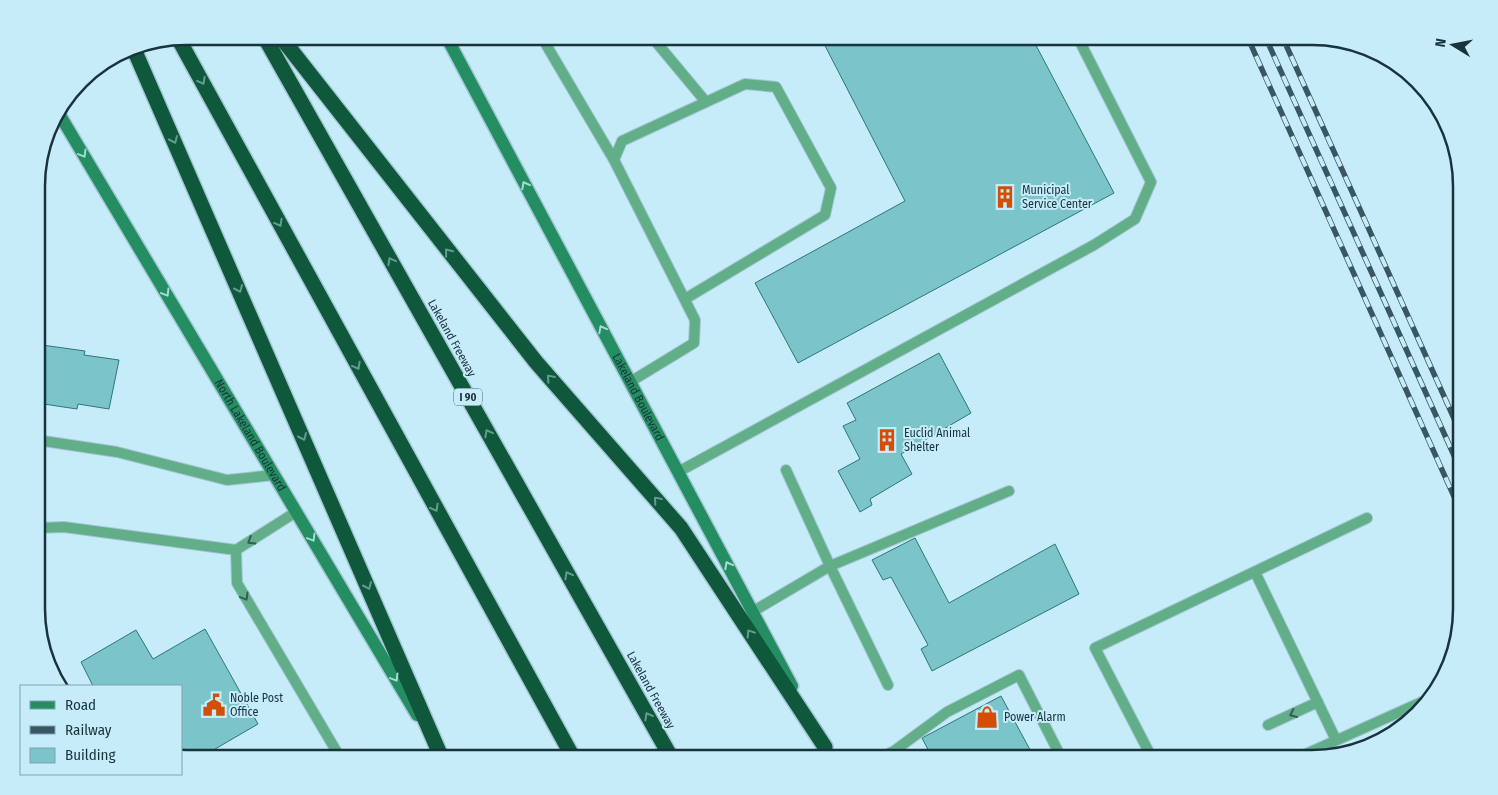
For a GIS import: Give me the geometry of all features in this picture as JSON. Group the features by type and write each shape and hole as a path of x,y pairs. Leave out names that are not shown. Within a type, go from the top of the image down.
{"highway":[{"path":"182,45 569,750"},
{"name":"Lakeland Freeway","path":"269,45 667,750"},
{"path":"287,45 530,354 681,528 826,750"},
{"path":"136,54 439,750"}],"street":[{"name":"Lakeland Boulevard","path":"451,45 826,750"},
{"name":"North Lakeland Boulevard","path":"62,120 438,750"}],"lane":[{"path":"546,45 614,160 696,320 694,343 630,382"},
{"path":"658,45 706,102"},
{"path":"678,472 1094,245 1135,219 1151,182 1082,45"},
{"path":"614,160 622,141 745,84 776,87 831,188 826,215 685,299"},
{"path":"45,441 117,452 227,480 274,475"},
{"path":"786,470 888,686"},
{"path":"752,612 830,566 1009,491"},
{"path":"45,527 64,526 236,550 296,512"},
{"path":"1148,750 1095,648 1367,518"},
{"path":"236,550 237,583 336,750"},
{"path":"1255,572 1336,740"},
{"path":"902,750 947,712 1019,675 1058,750"},
{"path":"1268,725 1318,702"},
{"path":"1314,750 1415,705"}],"building":[{"name":"Municipal Service Center","path":"825,45 1036,45 1114,193 798,363 755,283 905,201"},
{"path":"45,345 85,351 84,355 119,360 109,409 78,404 77,409 45,404"},
{"name":"Euclid Animal Shelter","path":"939,353 971,413 901,454 912,474 870,499 872,505 860,512 838,471 860,459 843,426 856,420 847,403"},
{"path":"915,538 949,603 1055,544 1079,594 932,671 921,649 928,645 891,577 883,580 872,560"},
{"name":"Noble Post Office","path":"205,629 258,724 213,750 182,750 182,685 92,685 81,662 136,630 153,659"},
{"name":"Power Alarm","path":"1001,696 1030,750 928,750 922,738"}],"railway":[{"path":"1251,45 1453,494"},
{"path":"1269,45 1453,453"},
{"path":"1286,45 1453,416"}],"place":[{"name":"Municipal Service Center","path":"1005,197"},
{"name":"Euclid Animal Shelter","path":"887,440"},
{"name":"Noble Post Office","path":"214,705"},
{"name":"Power Alarm","path":"987,717"}]}
